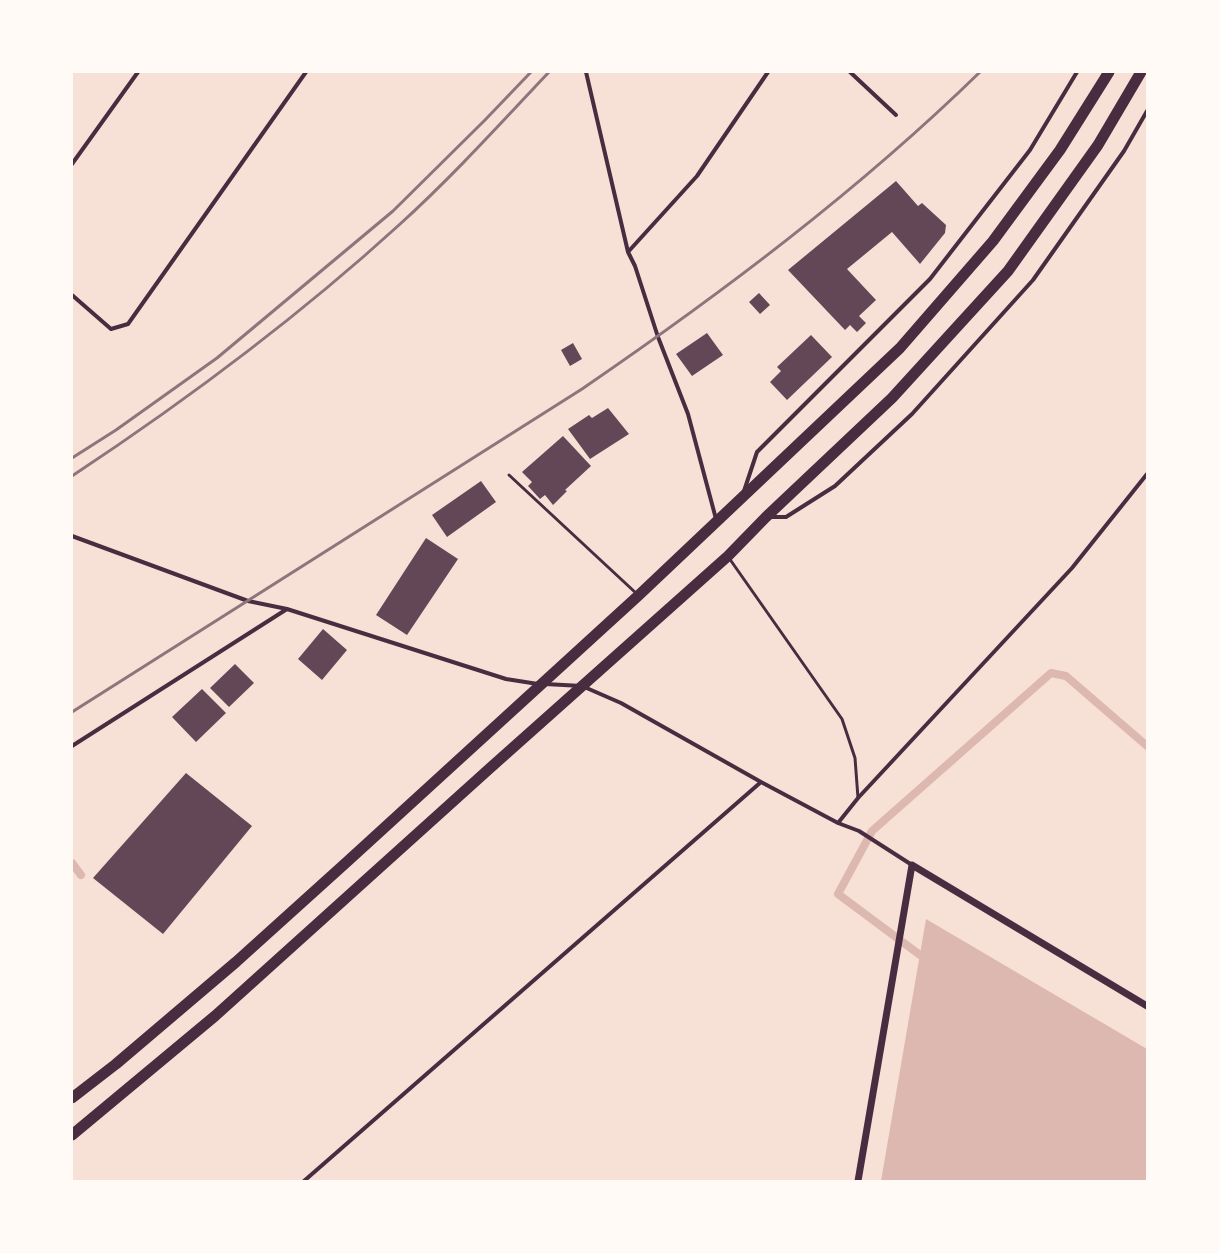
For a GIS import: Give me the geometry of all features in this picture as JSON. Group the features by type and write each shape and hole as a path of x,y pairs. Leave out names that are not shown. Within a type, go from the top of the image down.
{"highway":[{"path":"72,1098 116,1064 242,957 639,595 900,348 993,241 1060,150 1109,72"},
{"path":"72,1135 220,1011 728,556 766,516 892,398 1008,271 1098,145 1141,72"}],"street":[{"path":"72,164 138,72"},
{"path":"72,295 111,329 128,324 306,72"},
{"path":"586,72 628,252 658,337 688,414 717,521"},
{"path":"628,252 697,176 768,72"},
{"path":"850,72 896,115"},
{"path":"741,498 757,452 930,279 1030,150 1077,72"},
{"path":"766,516 786,517 835,486 912,414 1032,280 1124,151 1147,111"},
{"path":"838,823 858,798 1072,568 1147,474"},
{"path":"72,536 248,601 287,609 506,679 540,684 582,686 621,703 761,782 838,823 858,831 1147,1006"},
{"path":"72,746 287,609"},
{"path":"304,1181 761,782"},
{"path":"858,1181 912,865"}],"lane":[{"path":"509,475 639,595"},
{"path":"728,556 842,719 856,758 858,798"}],"shaded area":[{"path":"926,919 1147,1049 1147,1181 881,1181"}],"building":[{"path":"896,181 918,206 922,203 946,225 945,233 920,264 892,232 847,269 876,300 859,316 866,323 857,332 850,325 845,330 788,270"},
{"path":"759,293 770,305 760,314 749,302"},
{"path":"707,333 723,355 692,376 676,354"},
{"path":"811,335 832,357 787,400 770,382 781,371 777,367"},
{"path":"573,343 582,359 570,366 561,350"},
{"path":"608,408 629,434 590,459 568,429 589,415 592,418"},
{"path":"563,436 591,466 565,490 567,491 553,505 545,495 540,499 528,486 532,482 522,472"},
{"path":"481,481 496,502 447,537 432,515"},
{"path":"426,538 458,559 407,635 376,615"},
{"path":"323,629 347,650 322,680 298,659"},
{"path":"235,664 254,683 229,707 210,688"},
{"path":"202,689 226,713 196,742 172,717"},
{"path":"186,773 252,826 163,934 93,878"}],"waterway":[{"path":"920,955 838,894 872,831 1051,673 1066,676 1147,746"},
{"path":"72,863 81,875"}],"railway":[{"path":"72,458 116,430 217,358 393,211 531,72"},
{"path":"72,476 199,388 321,293 399,225 438,188 549,72"},
{"path":"72,712 582,389 634,353 686,316 788,239 886,158 934,116 980,72"}]}
